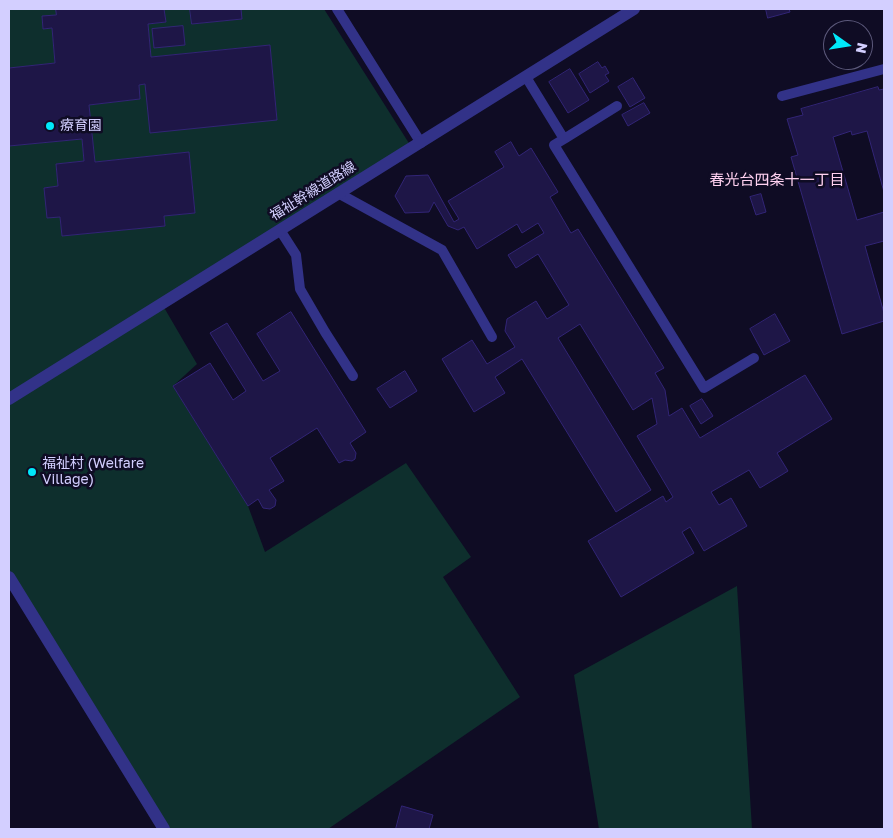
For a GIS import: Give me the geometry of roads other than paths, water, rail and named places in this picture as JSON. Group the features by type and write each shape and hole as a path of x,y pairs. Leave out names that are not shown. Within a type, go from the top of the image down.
{"street":[{"name":"福祉幹線道路線","path":"9,399 634,9"},
{"path":"9,577 164,829"}],"lane":[{"path":"337,9 421,142"},
{"path":"782,96 884,69"},
{"path":"526,77 564,139"},
{"path":"617,106 554,146 704,388 754,358"},
{"path":"338,193 442,250 492,337"},
{"path":"280,230 296,255 300,289 353,376"}],"place":[{"name":"療育園","path":"50,126"},
{"name":"福祉村 (Welfare Village)","path":"32,472"}],"district":[{"name":"春光台四条十一丁目","path":"777,180"}]}
